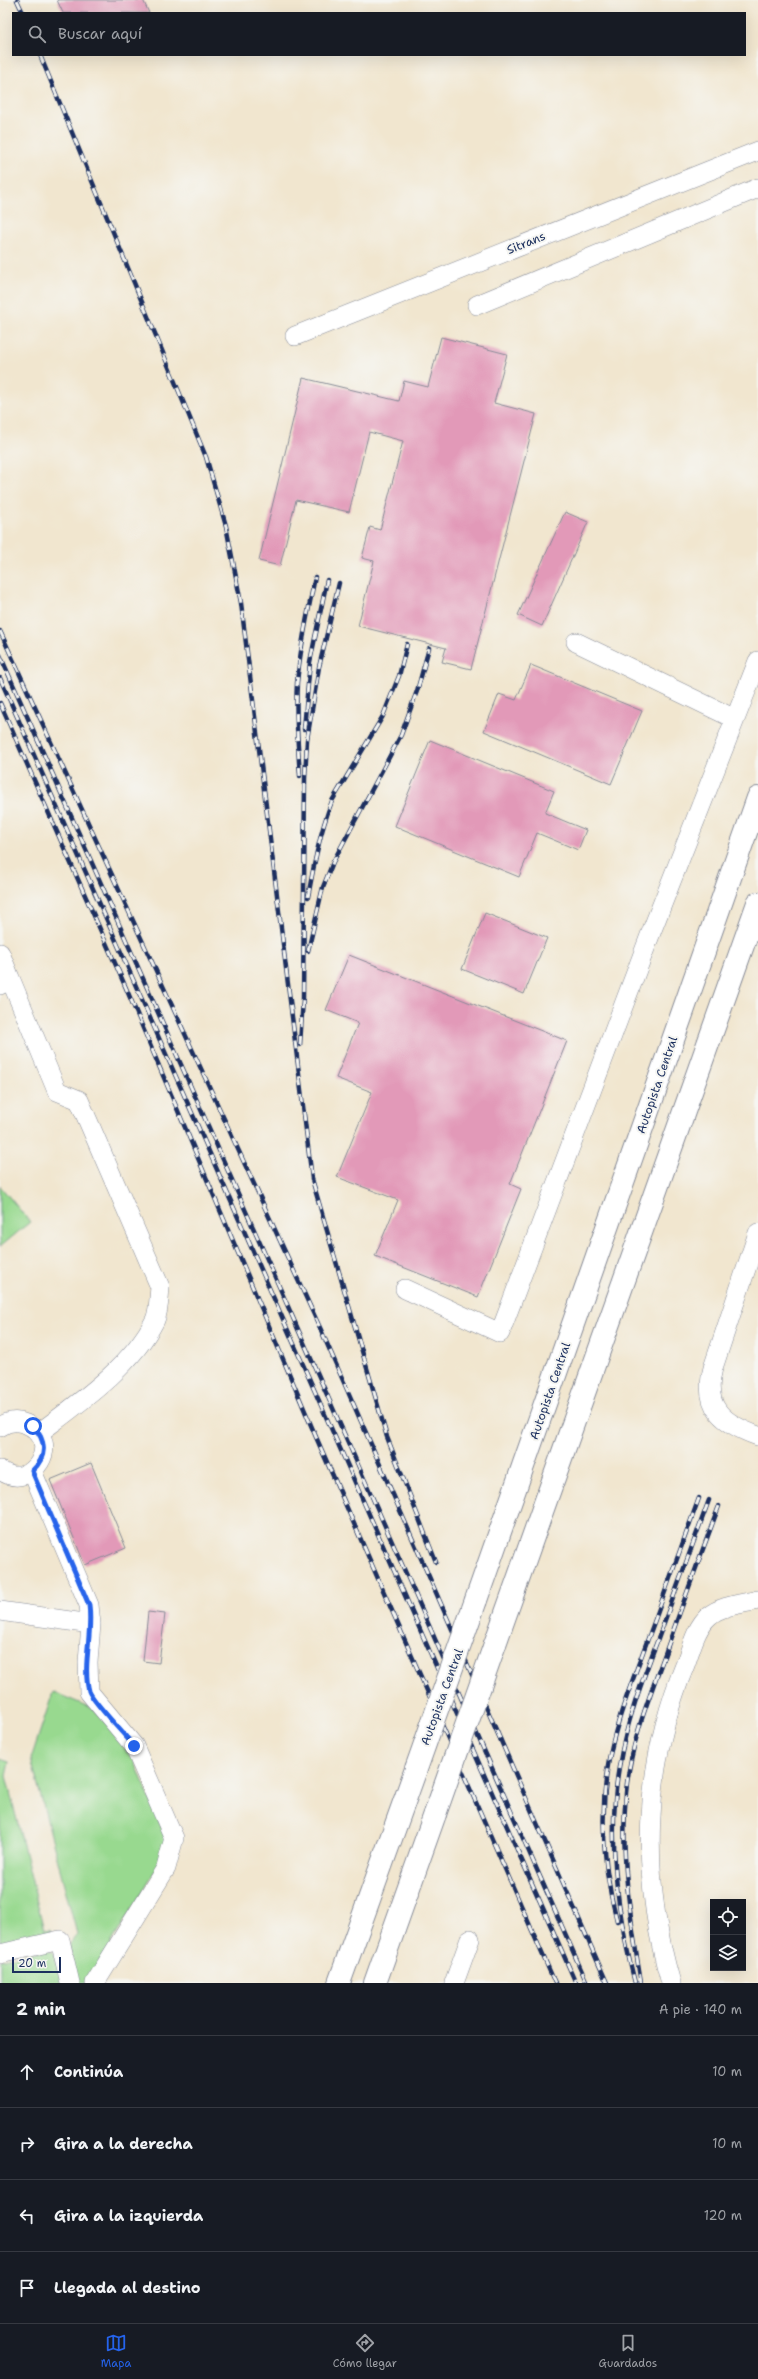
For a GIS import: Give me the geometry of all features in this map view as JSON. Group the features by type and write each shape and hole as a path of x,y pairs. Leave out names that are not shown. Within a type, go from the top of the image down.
{"highway":[{"name":"Autopista Central","path":"339,1983 476,1600 758,798"},
{"path":"375,1983 758,903"}],"street":[{"name":"Sitrans","path":"295,336 758,151"},
{"path":"478,305 758,188"},
{"path":"576,642 735,719"},
{"path":"405,1289 500,1333 638,967 758,661"},
{"path":"0,953 5,982 57,1091 79,1100 160,1286 156,1318 136,1350 80,1402 39,1433"},
{"path":"758,1232 713,1368 710,1385 713,1402 722,1418 736,1429 758,1436"},
{"path":"0,1470 12,1476 22,1476 32,1471 39,1465 44,1450 39,1433 33,1426 21,1422 4,1420"},
{"path":"32,1471 89,1605 91,1624 88,1662 89,1692 134,1746 174,1838 166,1868 95,1983"},
{"path":"671,1983 656,1923 650,1852 652,1790 663,1729 671,1699 705,1621 724,1608 758,1600"},
{"path":"0,1612 91,1624"},
{"path":"454,1983 470,1939"},
{"path":"0,1954 60,1940 70,1983"}],"green space":[{"path":"0,1186 30,1222 0,1247"},
{"path":"53,1692 94,1709 129,1747 167,1841 167,1851 87,1983 77,1983 69,1946 77,1934 31,1759"},
{"path":"0,1759 9,1762 6,1776 44,1930 50,1929 51,1935 0,1948"},
{"path":"48,1949 54,1954 63,1983 0,1983 0,1960"}],"building":[{"path":"57,0 143,0 149,12 63,12"},
{"path":"441,337 507,354 494,403 536,414 471,669 442,662 446,648 358,626 374,561 362,558 370,527 380,530 403,441 369,432 349,512 296,500 280,566 259,561 303,378 399,401 404,381 428,387"},
{"path":"565,512 588,522 542,626 518,615"},
{"path":"531,665 642,711 611,784 484,731 499,694 516,700"},
{"path":"430,740 554,791 545,813 586,830 578,850 537,833 519,877 395,826"},
{"path":"485,913 547,938 524,994 462,969"},
{"path":"349,955 567,1041 510,1184 521,1189 478,1297 375,1256 398,1200 337,1177 372,1092 336,1078 358,1023 326,1010"},
{"path":"91,1463 126,1548 85,1565 50,1480"},
{"path":"148,1612 165,1614 159,1663 143,1661"}],"railway":[{"path":"17,0 23,12"},
{"path":"40,56 206,457 226,526 241,603 312,1179 387,1437 436,1562"},
{"path":"300,776 296,695 302,643 315,577"},
{"path":"304,729 310,662 327,580"},
{"path":"300,1045 303,999 305,779 307,740 319,667 339,583"},
{"path":"0,631 321,1330 607,1983"},
{"path":"308,897 315,860 332,801 383,716 399,676 407,644"},
{"path":"308,951 323,887 333,862 401,735 417,691 429,648"},
{"path":"0,655 587,1983"},
{"path":"0,678 576,1983"},
{"path":"0,703 126,988 316,1437 555,1983"},
{"path":"617,1921 609,1884 604,1846 605,1790 613,1740 627,1696 699,1498"},
{"path":"635,1983 623,1930 616,1875 614,1821 619,1767 630,1718 640,1686 709,1500"},
{"path":"641,1983 630,1913 625,1865 624,1841 628,1775 641,1721 719,1506"}],"route":[{"path":"33,1426 43,1441 44,1450 39,1465 32,1471 89,1605 91,1624 88,1662 89,1692 134,1746"}]}
